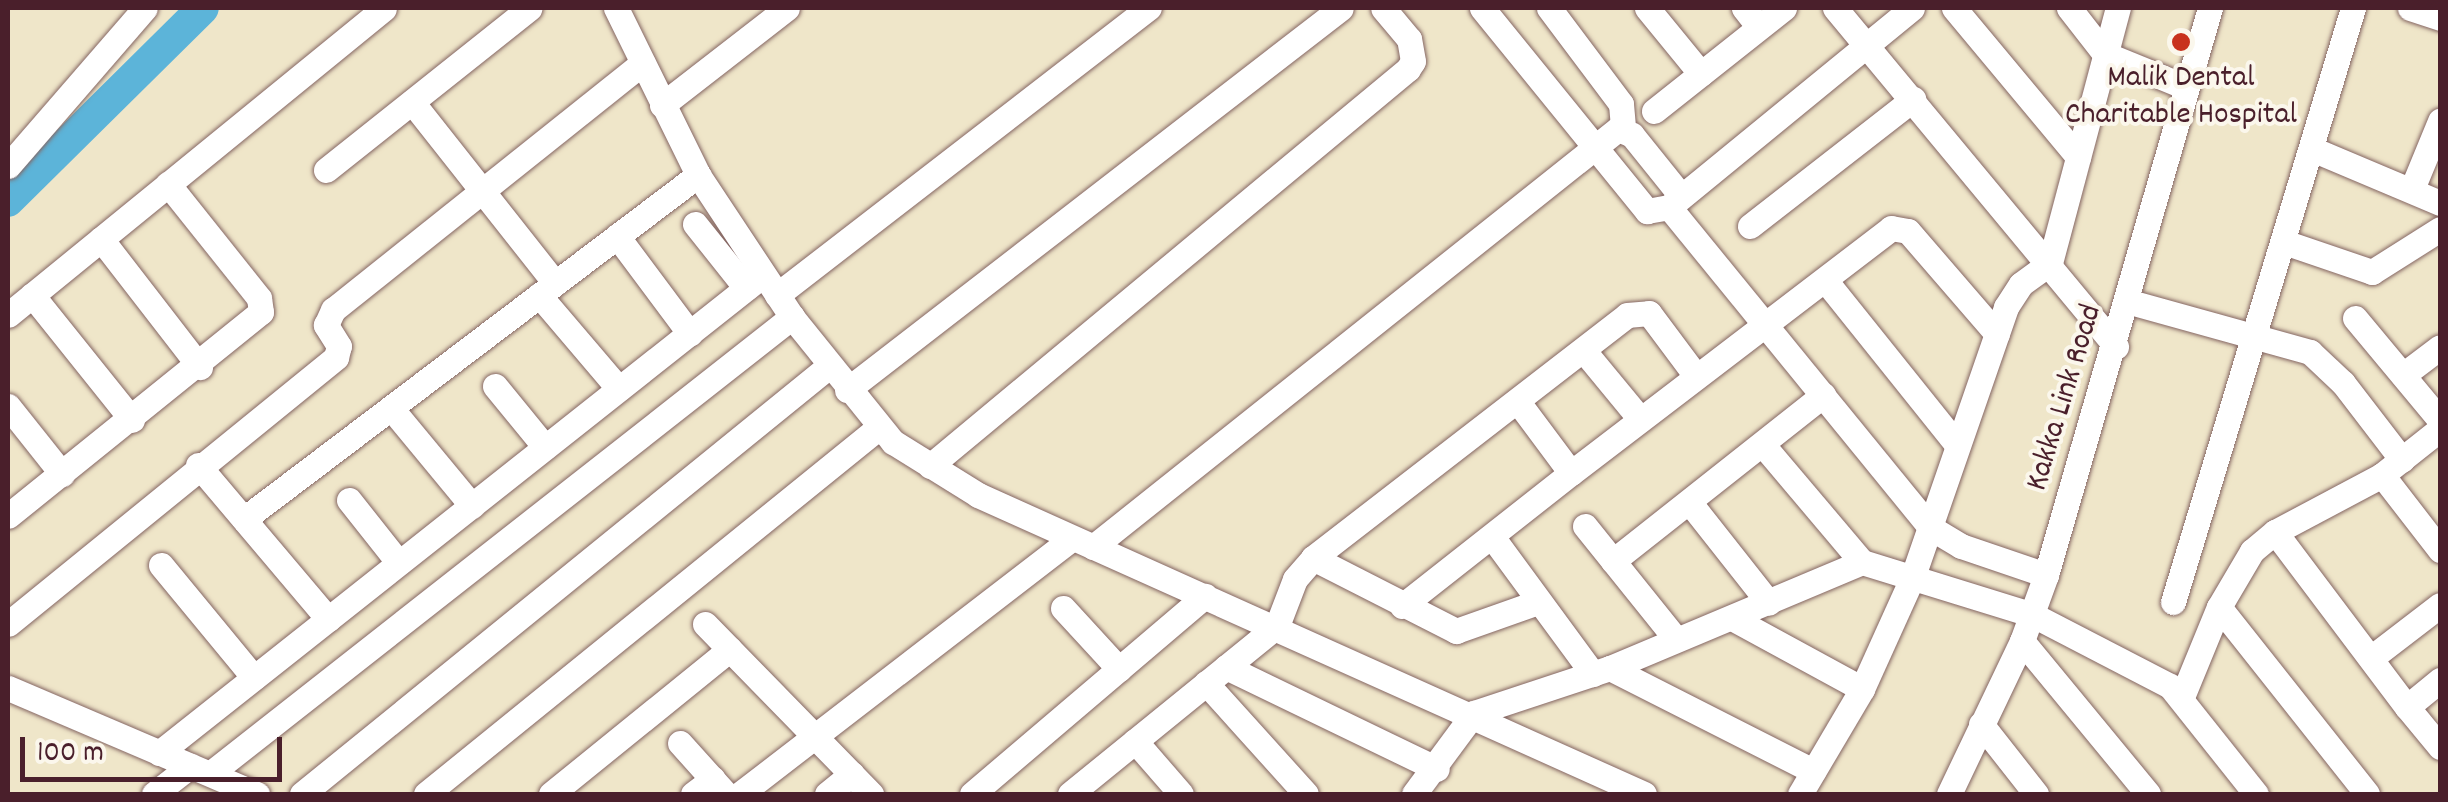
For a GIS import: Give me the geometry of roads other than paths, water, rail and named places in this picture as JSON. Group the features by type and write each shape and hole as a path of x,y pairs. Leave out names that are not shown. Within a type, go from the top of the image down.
{"street":[{"path":"8,166 145,8"},
{"path":"8,315 384,8"},
{"path":"326,170 530,8"},
{"path":"616,8 698,174 762,286"},
{"path":"662,105 787,8"},
{"path":"159,753 690,334 1149,8"},
{"path":"847,390 1340,8"},
{"path":"930,466 1408,69 1414,61 1410,39 1383,8"},
{"path":"1482,8 1647,212 1675,202 1912,8"},
{"path":"1549,8 1622,104 1623,128 1763,324 1931,528 1961,546 2046,575"},
{"path":"1647,8 1702,74"},
{"path":"1654,112 1702,74 1751,17 1784,8"},
{"path":"1836,8 2116,346"},
{"path":"1954,8 2078,157"},
{"path":"2070,8 2105,54 2186,87"},
{"path":"1800,794 1862,689 1914,576 1957,445 2016,290 2050,263 2118,8"},
{"name":"Kakka Link Road","path":"1949,794 2022,640 2046,575 2130,302 2210,8"},
{"path":"2173,602 2353,8"},
{"path":"2410,8 2440,18"},
{"path":"8,624 338,354 326,325 333,310 642,63"},
{"path":"1750,226 1913,100"},
{"path":"412,102 483,190 547,290 619,390"},
{"path":"2412,189 2440,120"},
{"path":"740,794 813,735 1082,543 1623,128"},
{"path":"2312,150 2440,203"},
{"path":"244,519 698,174"},
{"path":"8,516 257,321 262,304 168,184"},
{"path":"695,224 792,317 878,428 930,466 1082,543 1474,713 1644,794"},
{"path":"1402,606 1891,228 1902,228 1997,334"},
{"path":"2284,242 2372,272 2440,230"},
{"path":"617,236 690,334"},
{"path":"101,239 200,367"},
{"path":"1825,280 1957,445"},
{"path":"32,295 132,420"},
{"path":"2130,302 2252,332 2326,364 2440,550"},
{"path":"1070,794 1277,626 1294,579 1314,558 1627,315 1645,310 1696,376"},
{"path":"154,794 201,769 792,317"},
{"path":"2354,318 2440,420"},
{"path":"2403,375 2440,347"},
{"path":"1584,351 1640,419"},
{"path":"302,794 829,366"},
{"path":"495,386 545,448"},
{"path":"1613,561 1823,396"},
{"path":"1518,402 1572,473"},
{"path":"8,406 62,474"},
{"path":"391,408 472,506"},
{"path":"426,794 878,428"},
{"path":"2182,697 2238,567 2275,532 2392,468 2440,429"},
{"path":"1763,445 1862,562 2032,614 2182,697 2256,794"},
{"path":"198,466 328,620"},
{"path":"349,500 399,563"},
{"path":"1690,503 1769,603"},
{"path":"1585,526 1675,638"},
{"path":"2275,532 2440,747"},
{"path":"1493,538 1538,602 1601,671 1813,771"},
{"path":"1314,558 1456,631 1538,602"},
{"path":"1414,794 1437,769 1474,713 1601,671 1862,562"},
{"path":"161,565 254,678"},
{"path":"972,794 1205,596"},
{"path":"2371,658 2440,605"},
{"path":"2219,607 2367,794"},
{"path":"1063,608 1120,669"},
{"path":"1732,618 1862,689"},
{"path":"705,624 871,794"},
{"path":"2022,640 2148,794"},
{"path":"551,794 730,650"},
{"path":"1216,675 1437,769"},
{"path":"1216,675 1306,794"},
{"path":"2407,707 2440,680"},
{"path":"8,688 257,794"},
{"path":"1980,724 2036,794"},
{"path":"1135,741 1181,794"},
{"path":"680,743 711,789"},
{"path":"827,794 852,774"}],"waterway":[{"path":"8,201 203,8"}],"place":[{"name":"Malik Dental Charitable Hospital","path":"2181,42"}]}
